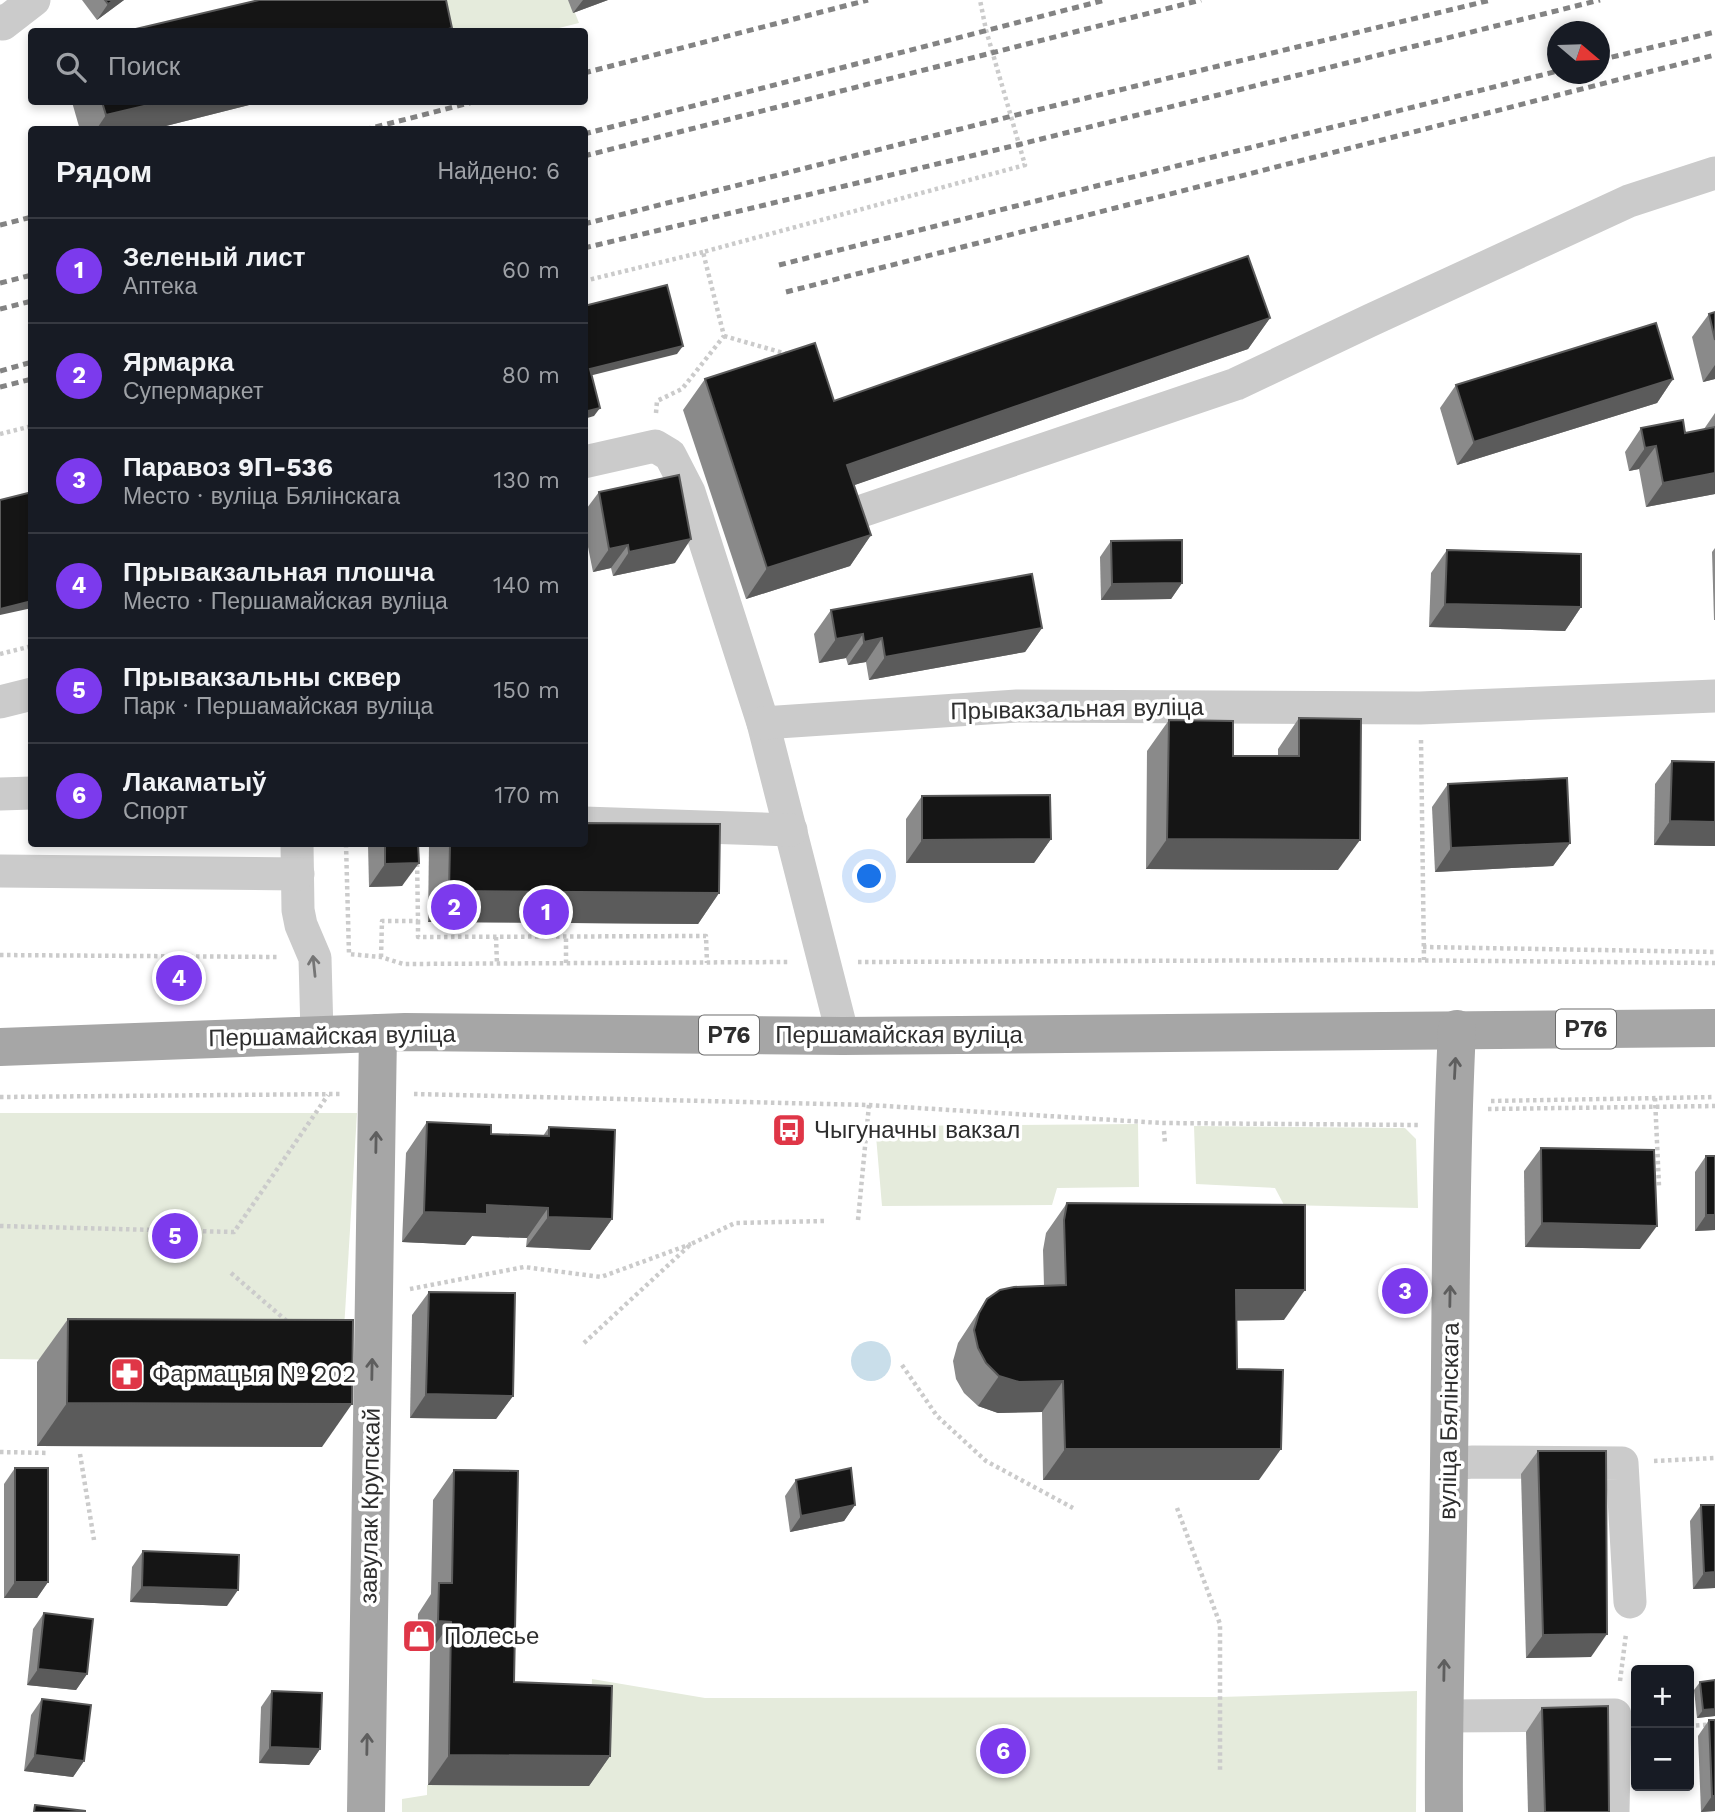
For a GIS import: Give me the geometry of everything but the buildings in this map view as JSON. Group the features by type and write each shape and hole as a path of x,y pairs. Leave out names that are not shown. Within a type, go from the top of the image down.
{"main road":[{"name":"Першамайская вуліца","path":"0,1047 377,1033 843,1036 1715,1028"},
{"name":"вуліца Бялінскага","path":"1444,1812 1443,1716 1457,1029"},
{"name":"завулак Крупскай","path":"366,1812 391,1094 377,1033"}],"street":[{"path":"0,22 3,24 34,0"},
{"path":"850,515 1236,384 1629,201 1715,173"},
{"path":"588,461 655,446 670,455 689,492 763,723 843,1036"},
{"path":"0,702 28,695"},
{"name":"Прывакзальная вуліца","path":"763,723 1017,706 1420,708 1715,696"},
{"path":"0,794 28,793"},
{"path":"588,823 791,830"},
{"path":"0,871 298,859 298,910 301,925 315,957 317,1034"},
{"path":"1449,1464 1622,1463 1630,1602"},
{"path":"1443,1716 1615,1715 1614,1812"}],"path":[{"path":"588,280 704,252 1025,165 986,30 980,0"},
{"path":"704,252 724,336"},
{"path":"724,336 799,357"},
{"path":"655,446 657,401 681,389 724,336"},
{"path":"0,434 28,427"},
{"path":"0,654 28,647"},
{"path":"1420,708 1423,960"},
{"path":"346,847 349,954"},
{"path":"417,856 418,937 706,936 707,963"},
{"path":"381,957 382,921 418,921"},
{"path":"566,936 566,963"},
{"path":"496,937 497,964"},
{"path":"1423,947 1715,952"},
{"path":"0,955 315,957 349,954 381,957 403,964 1423,960 1715,963"},
{"path":"0,1097 391,1094 869,1105 1162,1123 1426,1125"},
{"path":"0,1226 234,1232 327,1095"},
{"path":"1487,1101 1715,1097"},
{"path":"1655,1098 1659,1186"},
{"path":"858,1220 869,1105"},
{"path":"1476,1109 1715,1106"},
{"path":"1164,1131 1165,1143"},
{"path":"405,1290 524,1267 601,1277 691,1244 735,1223 826,1221"},
{"path":"584,1343 691,1244"},
{"path":"231,1273 295,1328"},
{"path":"902,1365 937,1416 986,1461 1073,1508"},
{"path":"0,1452 49,1453"},
{"path":"80,1454 94,1540"},
{"path":"1622,1463 1715,1458"},
{"path":"1177,1508 1220,1623 1220,1770"},
{"path":"1615,1715 1630,1602"},
{"path":"1694,1726 1715,1724"}],"green space":[{"path":"419,0 570,0 579,23 559,28 426,28"},
{"path":"0,1113 357,1113 342,1363 0,1359"},
{"path":"1138,1124 1139,1187 1057,1188 1052,1205 882,1206 876,1136 884,1126"},
{"path":"1194,1126 1405,1128 1416,1139 1418,1208 1284,1205 1275,1188 1196,1184"},
{"path":"592,1679 705,1698 1220,1697 1417,1691 1416,1812 402,1812 402,1799 427,1795 427,1785 589,1786"}],"water":[{"path":"871,1341 879,1342 885,1347 890,1353 890,1369 885,1375 879,1380 871,1381 863,1380 857,1375 852,1369 851,1361 852,1353 857,1347 863,1342"}],"railway":[{"path":"588,72 868,0"},
{"path":"588,133 1105,0"},
{"path":"588,155 1201,0"},
{"path":"588,223 1012,116 1491,0"},
{"path":"588,247 1021,144 1600,0"},
{"path":"1610,58 1715,32"},
{"path":"786,292 1715,55"},
{"path":"779,265 1547,74"},
{"path":"380,126 461,105"},
{"path":"0,225 28,218"},
{"path":"0,283 28,276"},
{"path":"0,309 28,302"},
{"path":"0,371 28,363"},
{"path":"0,387 28,380"}],"place":[{"name":"Ярмарка","path":"454,907"},
{"name":"Зеленый лист","path":"546,912"},
{"name":"Прывакзальная плошча","path":"179,978"},
{"name":"Чыгуначны вакзал","path":"789,1130"},
{"name":"Прывакзальны сквер","path":"175,1236"},
{"name":"Паравоз 9П-536","path":"1405,1291"},
{"name":"Фармацыя № 202","path":"127,1374"},
{"name":"Полесье","path":"419,1636"},
{"name":"Лакаматыў","path":"1003,1751"}]}
